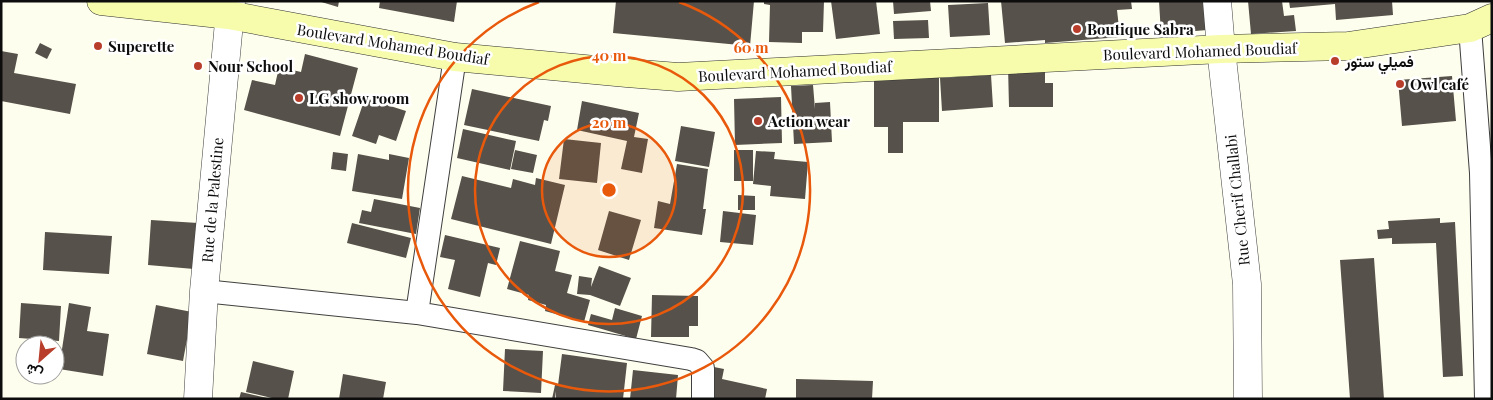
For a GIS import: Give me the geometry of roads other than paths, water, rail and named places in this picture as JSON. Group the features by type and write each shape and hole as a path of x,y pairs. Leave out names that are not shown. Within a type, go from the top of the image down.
{"main road":[{"name":"Boulevard Mohamed Boudiaf","path":"101,1 230,8 455,57 678,77 1221,49 1348,46 1481,23"}],"street":[{"name":"Rue Cherif Challabi","path":"1217,1 1247,284 1248,399"},
{"name":"Rue de la Palestine","path":"198,399 204,291 230,8"},
{"path":"1481,23 1481,173 1488,283 1486,399"},
{"path":"417,313 455,57"},
{"path":"204,291 417,313 697,361 703,368 703,399"}],"place":[{"name":"Boutique Sabra","path":"1077,29"},
{"name":"Superette","path":"98,46"},
{"name":"فميلي ستور","path":"1335,61"},
{"name":"Nour School","path":"198,66"},
{"name":"Owl café","path":"1400,84"},
{"name":"LG show room","path":"299,98"},
{"name":"Action wear","path":"758,121"}]}
